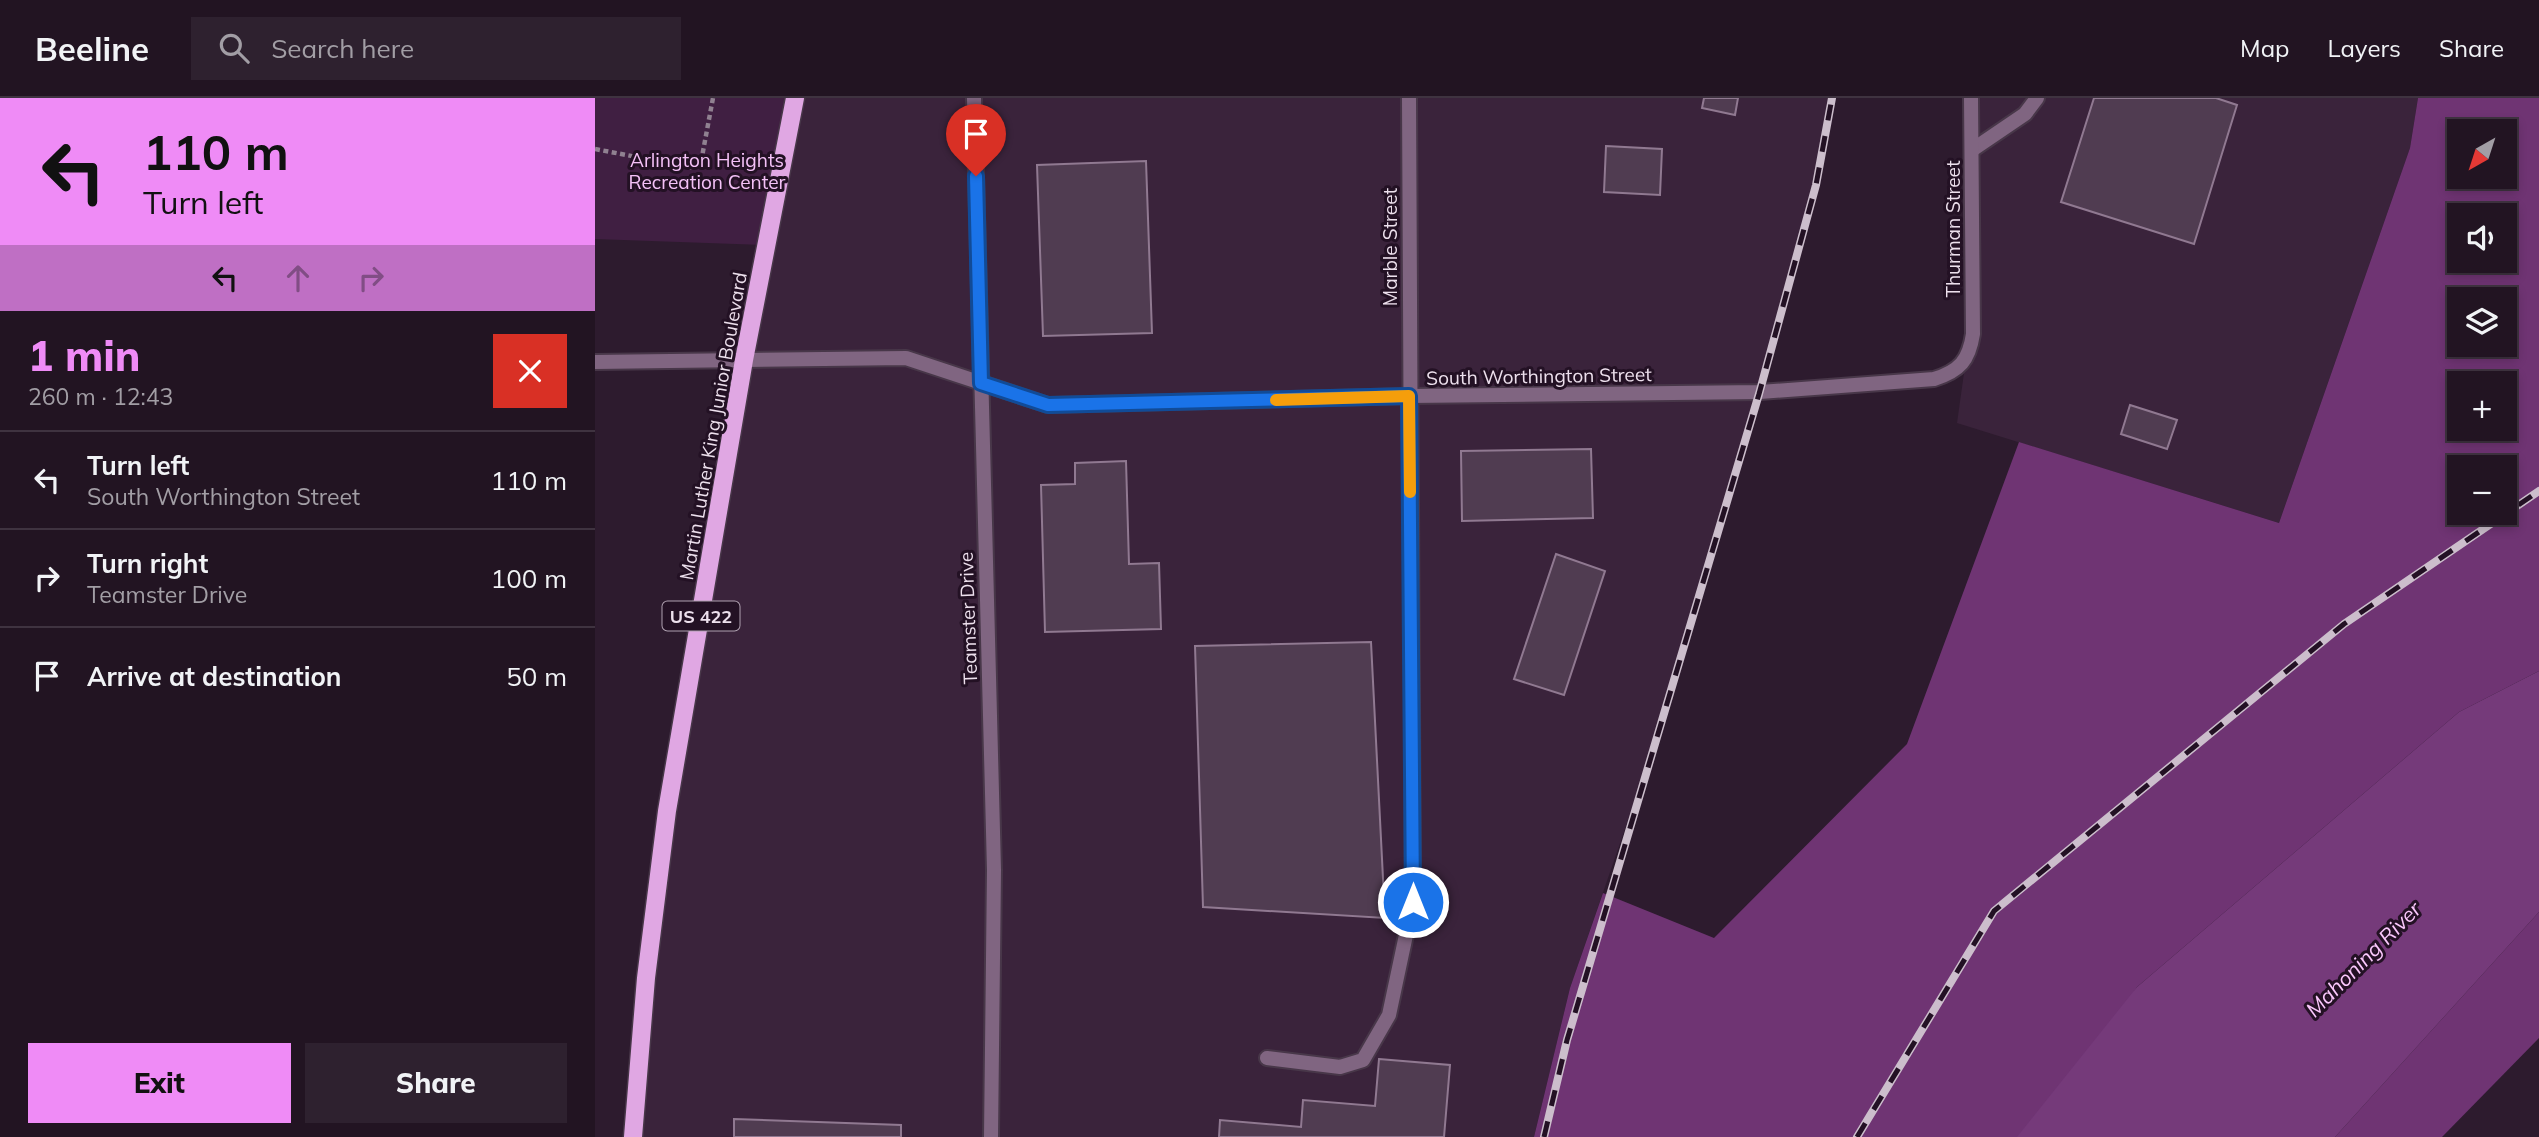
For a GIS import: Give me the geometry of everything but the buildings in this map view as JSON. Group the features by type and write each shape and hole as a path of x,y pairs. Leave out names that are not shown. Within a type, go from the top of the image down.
{"main road":[{"name":"Martin Luther King Junior Boulevard","path":"633,1137 646,978 667,811 744,360 795,98"}],"street":[{"name":"Teamster Drive","path":"974,98 994,870 992,1137"},
{"name":"Marble Street","path":"1267,1058 1339,1067 1363,1060 1389,1015 1413,902 1409,98"},
{"name":"Thurman Street","path":"1966,359 1973,334 1971,98"},
{"path":"1972,150 2025,114 2037,98"},
{"name":"South Worthington Street","path":"595,362 906,358 1048,405 1409,396 1763,392 1934,379 1955,373 1966,359"}],"path":[{"path":"595,149 694,169 701,162 713,98"}],"shaded area":[{"path":"795,98 1833,98 1763,392 1665,713 1570,988 1534,1137 633,1137 646,978"},
{"path":"1971,98 2418,98 2410,148 2279,523 1957,423 1966,359"},
{"path":"2418,98 2539,98 2539,671 2459,712 2137,987 2042,1137 1534,1137 1570,988 1603,893 1714,938 1907,744 2019,442 2279,523 2410,148"},
{"path":"2539,912 2539,1038 2442,1137 2335,1137"}],"green space":[{"name":"Arlington Heights Recreation Center","path":"595,98 795,98 767,245 595,239"}],"water":[{"name":"Mahoning River","path":"2539,671 2539,912 2335,1137 2017,1137 2137,987 2459,712"}],"railway":[{"path":"1544,1137 1567,1040 1759,394 1816,185 1832,98"},
{"path":"1857,1137 1994,911 2344,624 2539,491"}],"slow traffic":[{"path":"1276,400 1409,396 1410,492"}],"route":[{"path":"976,176 981,383 1048,405 1409,396 1414,746 1413,902"}]}
